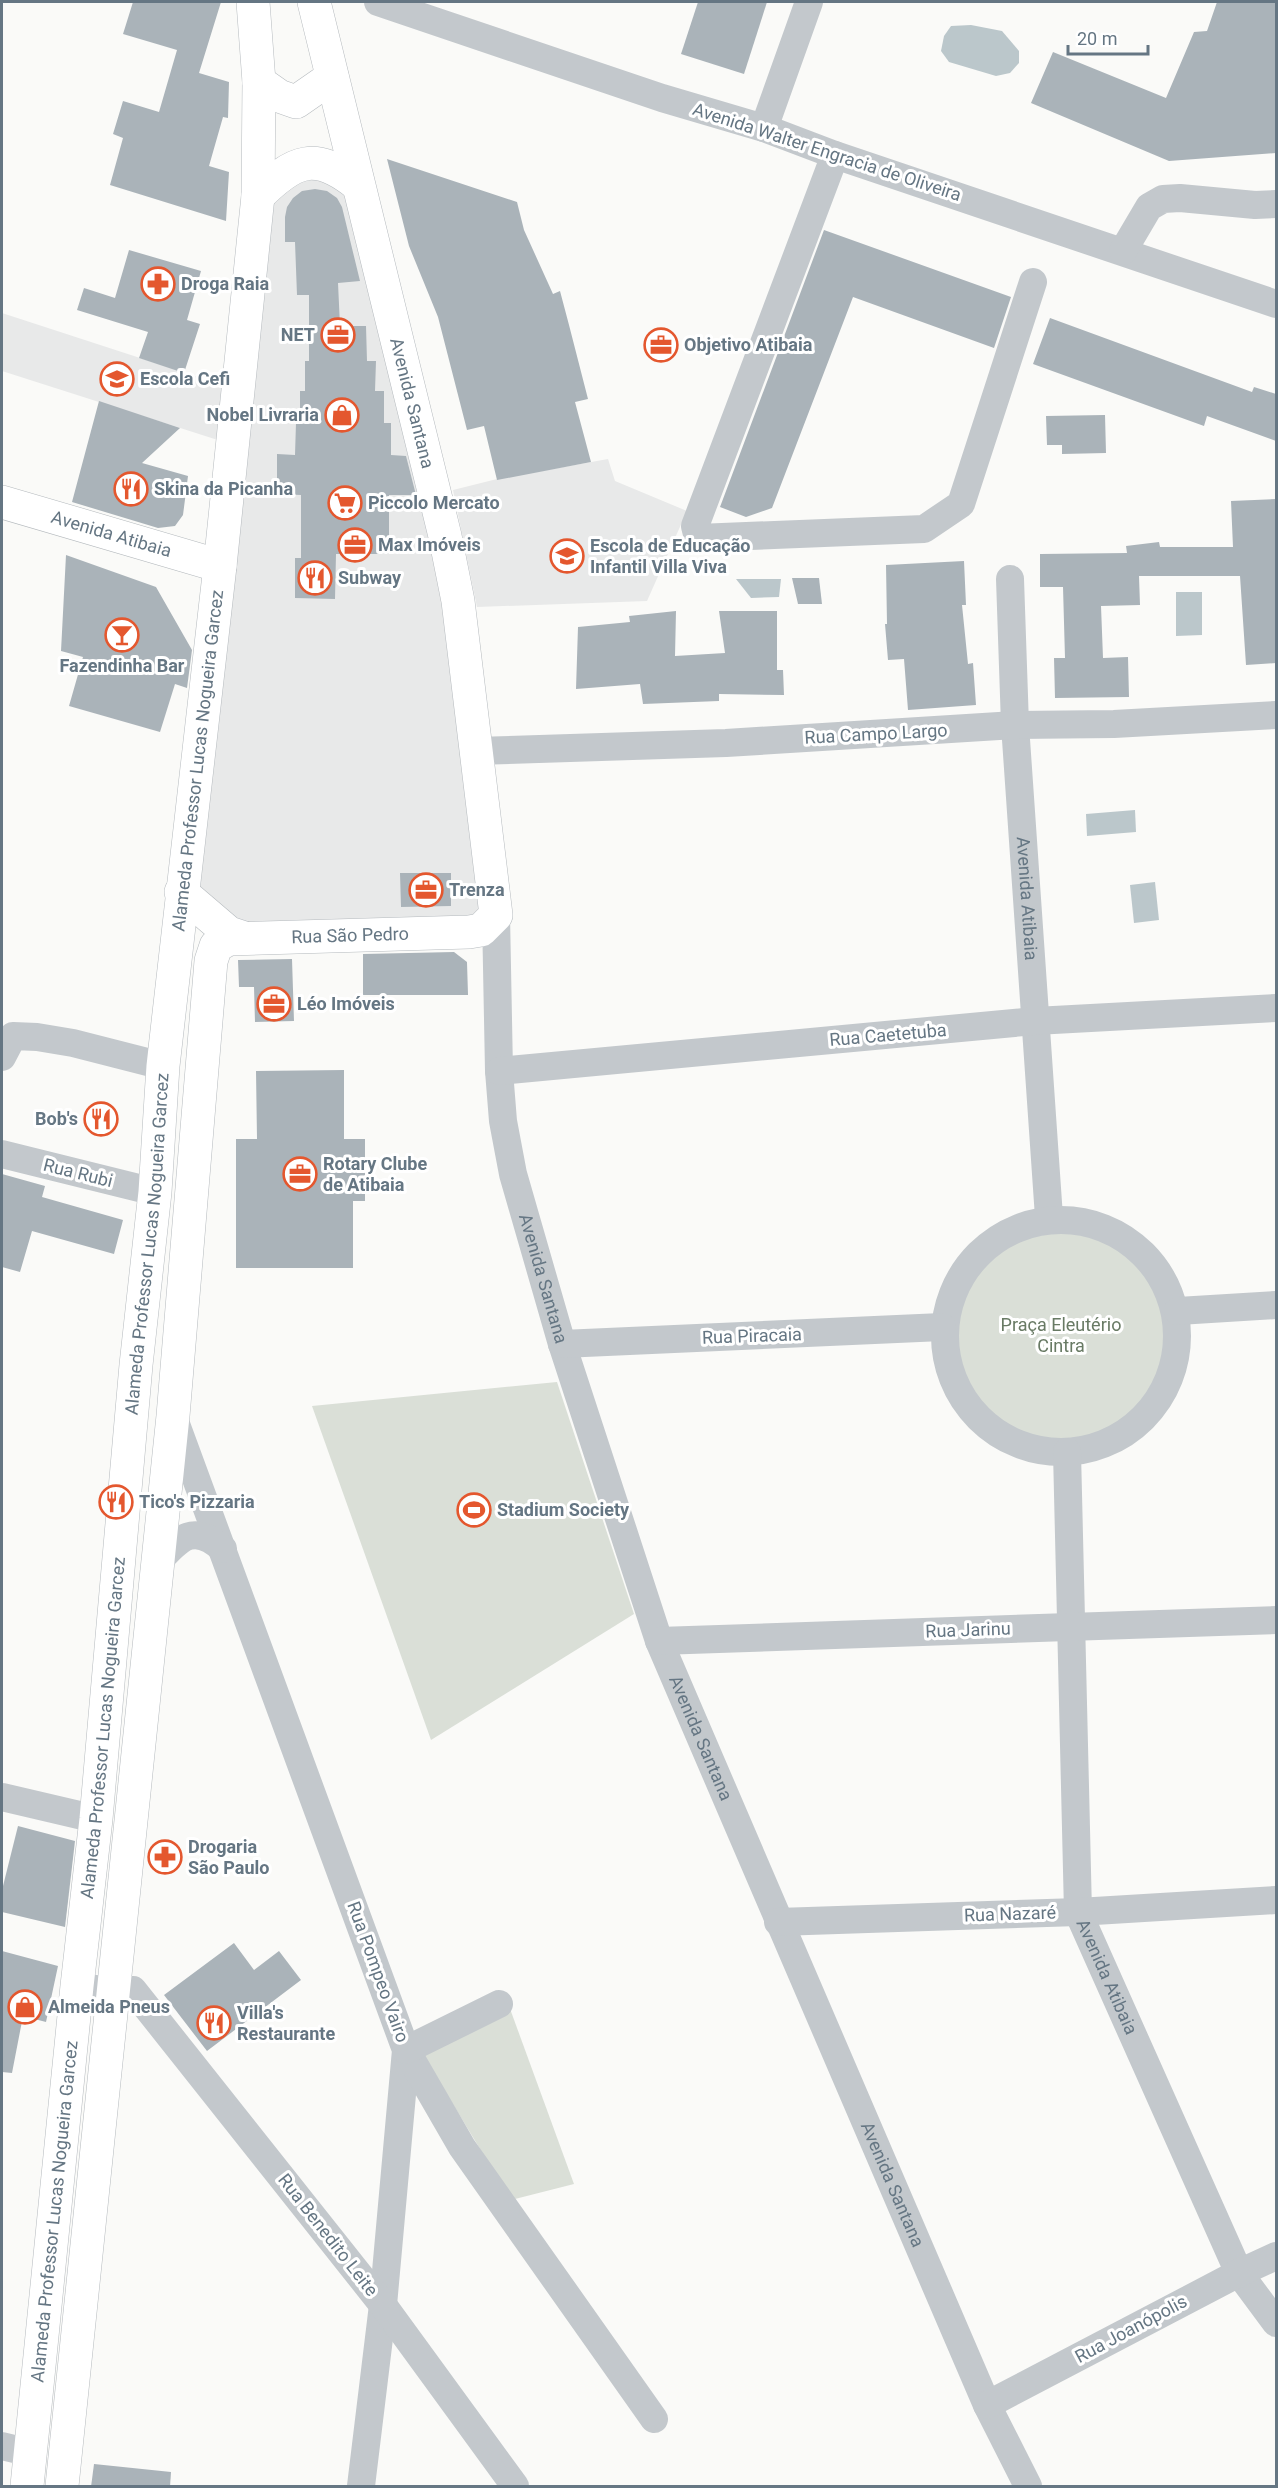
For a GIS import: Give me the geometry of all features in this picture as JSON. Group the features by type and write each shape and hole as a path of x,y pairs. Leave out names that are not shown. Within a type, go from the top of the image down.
{"main road":[{"name":"Alameda Professor Lucas Nogueira Garcez","path":"27,2487 16,2449 77,1986 96,1819 136,1365 155,1192 163,1066 181,892 220,566 258,196 259,82 253,2"},
{"name":"Avenida Santana","path":"314,2 445,536 458,601 475,751 483,923"},
{"path":"259,82 279,96 296,102 332,77"},
{"path":"258,196 290,167 310,163 325,165 344,173 358,185"},
{"name":"Avenida Atibaia","path":"2,502 220,566"},
{"path":"181,892 229,933 244,938"},
{"name":"Rua São Pedro","path":"211,961 216,946 229,939 483,923"},
{"name":"Alameda Professor Lucas Nogueira Garcez","path":"63,2487 124,1991 119,1957 173,1416 211,961"},
{"path":"136,1365 173,1416"}],"street":[{"name":"Avenida Walter Engracia de Oliveira","path":"378,2 662,98 764,128 835,155 1276,304"},
{"path":"764,128 809,2"},
{"path":"835,155 695,526 698,538 924,530 961,504 1033,282"},
{"path":"1123,251 1149,207 1163,199 1180,198 1255,205 1276,204"},
{"name":"Avenida Atibaia","path":"1010,579 1015,725 1049,1217"},
{"name":"Rua Campo Largo","path":"475,751 726,742 1015,725 1114,724 1276,715"},
{"name":"Avenida Santana","path":"483,923 482,935 490,941 497,952 499,1071 503,1121 513,1174 562,1344 659,1641 987,2405 1028,2487"},
{"name":"Rua Caetetuba","path":"499,1071 1035,1021 1276,1008"},
{"path":"2,1057 14,1036 37,1037 163,1066"},
{"name":"Rua Rubi","path":"2,1154 155,1192"},
{"path":"1049,1217 1092,1224 1125,1239 1152,1263 1178,1311 1174,1366 1160,1399 1135,1426 1103,1444 1067,1452 1031,1449 998,1434 970,1409 952,1378 942,1328 964,1273 988,1246 1020,1227 1049,1217"},
{"path":"1178,1311 1276,1305"},
{"name":"Rua Piracaia","path":"562,1344 942,1328"},
{"name":"Rua Pompeo Vairo","path":"173,1416 406,2050 383,2305 361,2487"},
{"name":"Avenida Atibaia","path":"1067,1452 1078,1912 1239,2273 1276,2323"},
{"path":"158,1563 180,1540 195,1535 209,1537 223,1549"},
{"name":"Rua Jarinu","path":"659,1641 1276,1620"},
{"path":"2,1797 96,1819"},
{"name":"Rua Nazaré","path":"778,1922 1078,1912 1276,1900"},
{"path":"77,1986 124,1991"},
{"name":"Rua Benedito Leite","path":"124,1991 383,2305 515,2487"},
{"path":"499,2004 406,2050 462,2147 654,2419"},
{"name":"Rua Joanópolis","path":"987,2405 1239,2273 1276,2256"}],"shaded area":[{"path":"971,25 1002,31 1019,51 1019,63 1010,73 996,76 949,62 941,51 944,36 951,26"},
{"path":"294,171 340,178 440,539 496,915 217,925 181,892 264,200"},
{"name":"Escola Cefi","path":"2,313 226,386 224,442 2,371"},
{"name":"Escola de Educação Infantil Villa Viva","path":"608,459 615,481 687,511 647,601 477,607 453,490 497,479"},
{"path":"736,579 781,579 779,597 751,598"},
{"path":"1176,592 1202,592 1202,635 1176,636"},
{"path":"1135,810 1136,832 1087,836 1086,814"},
{"path":"1155,882 1159,920 1134,923 1130,885"}],"green space":[{"name":"Praça Eleutério Cintra","path":"1061,1220 1084,1222 1105,1229 1116,1234 1143,1254 1163,1281 1168,1292 1175,1313 1177,1336 1175,1359 1168,1380 1163,1391 1143,1418 1116,1438 1105,1443 1084,1450 1061,1452 1038,1450 1017,1443 1006,1438 979,1418 959,1391 954,1380 947,1359 945,1336 947,1313 954,1292 959,1281 979,1254 1006,1234 1017,1229 1038,1222"},
{"name":"Stadium Society","path":"557,1382 634,1614 431,1740 312,1406"},
{"path":"509,2006 574,2184 511,2200 423,2055"}],"building":[{"path":"133,2 221,2 199,73 229,82 228,118 223,117 209,166 229,172 226,221 110,185 123,138 113,134 123,101 159,112 177,50 123,34"},
{"path":"698,2 767,2 744,74 681,54"},
{"path":"1217,2 1276,2 1276,153 1169,161 1031,103 1053,52 1166,98 1194,32 1207,31"},
{"path":"387,159 517,202 524,230 553,294 560,291 588,399 575,402 591,462 497,480 484,426 467,430 438,317 409,246"},
{"path":"315,189 327,191 337,198 342,207 360,281 338,283 340,326 366,326 367,361 376,361 375,391 384,391 384,423 391,423 391,455 406,456 416,495 389,495 389,554 336,554 335,599 295,598 295,558 301,558 301,495 277,494 277,454 295,455 296,423 300,423 300,391 305,391 305,361 309,361 309,295 297,295 295,242 285,242 285,217 287,207 293,198 302,191"},
{"path":"824,230 1011,297 994,348 853,297 772,508 746,517 720,507"},
{"path":"129,250 201,271 187,320 200,324 184,373 139,358 148,332 77,310 84,288 115,298"},
{"path":"1050,318 1252,392 1254,387 1276,394 1276,441 1207,416 1204,426 1033,364"},
{"name":"Skina da Picanha","path":"99,401 180,428 142,463 188,476 183,515 175,526 158,528 72,502"},
{"path":"1105,415 1106,453 1062,454 1062,445 1047,445 1046,416"},
{"path":"1276,499 1276,663 1246,665 1240,576 1139,576 1140,605 1101,606 1103,658 1128,657 1129,697 1055,698 1054,658 1065,658 1063,587 1040,587 1040,554 1127,553 1126,546 1159,542 1160,547 1233,547 1231,501"},
{"name":"Fazendinha Bar","path":"66,555 156,587 192,650 187,688 175,684 160,732 69,706 83,657 61,651"},
{"path":"964,561 966,605 962,605 968,664 973,663 976,705 908,710 904,659 888,660 885,624 887,624 886,565"},
{"path":"792,578 819,578 822,604 798,604"},
{"path":"676,611 675,656 725,653 719,611 777,611 777,670 783,670 784,695 719,694 719,701 643,704 640,684 576,689 578,627 630,622 629,616"},
{"name":"Trenza","path":"400,873 451,873 451,906 401,907"},
{"path":"454,952 467,962 468,995 363,995 363,954"},
{"name":"Léo Imóveis","path":"292,959 294,1021 255,1022 254,987 239,987 238,960"},
{"path":"344,1070 344,1139 365,1139 365,1201 353,1201 353,1268 236,1268 236,1139 257,1139 256,1071"},
{"path":"2,1174 45,1186 42,1197 123,1220 114,1254 32,1231 20,1272 2,1267"},
{"path":"18,1826 75,1841 65,1927 2,1912 2,1890"},
{"name":"Villa's Restaurante","path":"234,1943 254,1970 279,1951 301,1980 207,2051 164,1995"},
{"path":"2,1951 58,1966 46,2022 23,2016 12,2073 2,2072"},
{"path":"94,2464 171,2472 170,2487 91,2487"}],"place":[{"name":"Droga Raia","path":"158,284"},
{"name":"NET","path":"338,335"},
{"name":"Objetivo Atibaia","path":"661,345"},
{"name":"Escola Cefi","path":"117,379"},
{"name":"Nobel Livraria","path":"342,415"},
{"name":"Skina da Picanha","path":"131,489"},
{"name":"Piccolo Mercato","path":"345,503"},
{"name":"Max Imóveis","path":"355,545"},
{"name":"Escola de Educação Infantil Villa Viva","path":"567,556"},
{"name":"Subway","path":"315,578"},
{"name":"Fazendinha Bar","path":"122,635"},
{"name":"Trenza","path":"426,890"},
{"name":"Léo Imóveis","path":"274,1004"},
{"name":"Bob's","path":"101,1119"},
{"name":"Rotary Clube de Atibaia","path":"300,1174"},
{"name":"Tico's Pizzaria","path":"116,1502"},
{"name":"Stadium Society","path":"474,1510"},
{"name":"Drogaria São Paulo","path":"165,1857"},
{"name":"Almeida Pneus","path":"25,2007"},
{"name":"Villa's Restaurante","path":"214,2023"}]}
